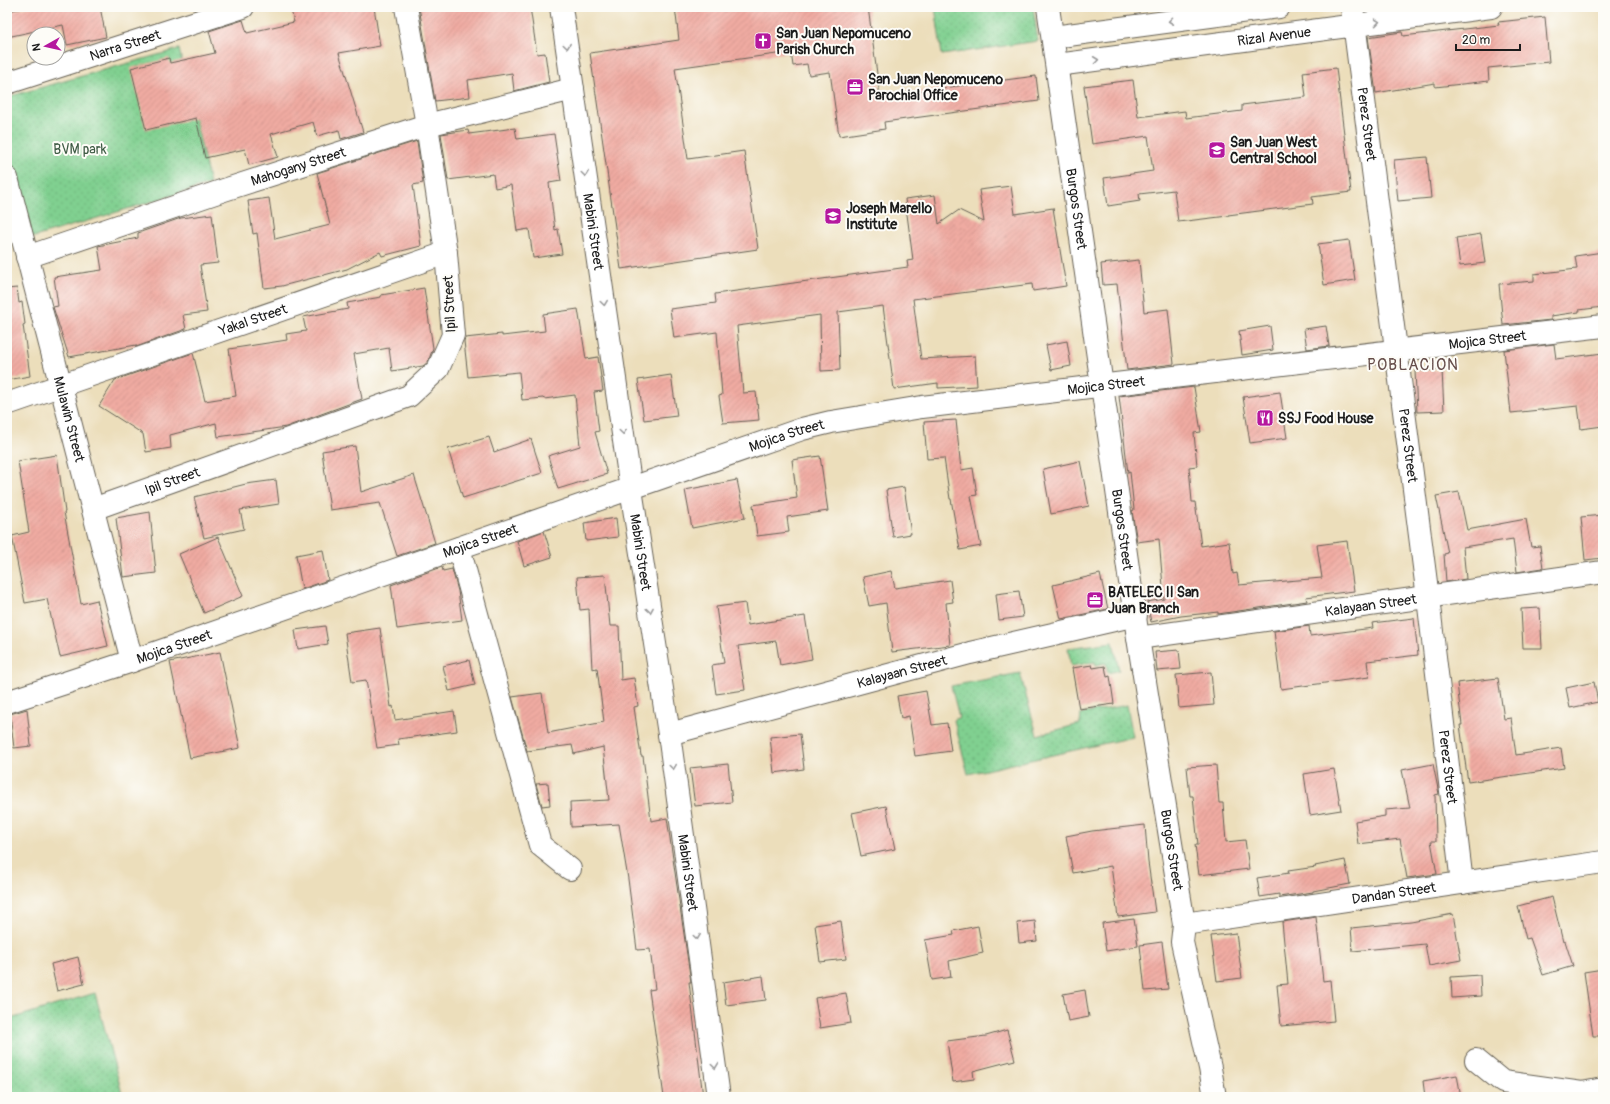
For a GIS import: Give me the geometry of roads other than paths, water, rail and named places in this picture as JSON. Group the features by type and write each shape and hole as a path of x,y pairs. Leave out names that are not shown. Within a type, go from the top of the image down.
{"street":[{"name":"Narra Street","path":"7,83 243,7"},
{"name":"Ipil Street","path":"93,510 409,396 438,369 453,335 446,253 427,125 406,7"},
{"name":"Mabini Street","path":"561,7 631,489 669,734 719,1097"},
{"name":"Burgos Street","path":"1048,7 1136,615 1138,638 1184,924 1182,942 1215,1097"},
{"name":"Rizal Avenue","path":"1053,37 1279,7"},
{"name":"Rizal Avenue","path":"1057,65 1207,45 1353,16 1491,7"},
{"name":"Perez Street","path":"1353,16 1428,598 1462,883"},
{"path":"1203,17 1207,45"},
{"name":"Mahogany Street","path":"27,257 224,190 427,125 573,89"},
{"name":"Mulawin Street","path":"7,178 132,661"},
{"name":"Yakal Street","path":"7,404 446,253"},
{"name":"Mojica Street","path":"7,702 132,661 802,429 831,422 922,407 1603,326"},
{"path":"459,548 540,845 570,869"},
{"name":"Kalayaan Street","path":"1138,638 1603,572"},
{"name":"Kalayaan Street","path":"669,734 970,653 1136,615"},
{"name":"Dandan Street","path":"1184,924 1603,862"},
{"path":"1476,1060 1502,1082 1582,1094 1603,1089"}],"place":[{"name":"San Juan Nepomuceno Parish Church","path":"763,41"},
{"name":"San Juan Nepomuceno Parochial Office","path":"855,87"},
{"name":"San Juan West Central School","path":"1217,150"},
{"name":"Joseph Marello Institute","path":"833,216"},
{"name":"SSJ Food House","path":"1265,418"},
{"name":"BATELEC II San Juan Branch","path":"1095,600"}],"district":[{"name":"POBLACION","path":"1413,364"}],"park label":[{"name":"BVM park","path":"80,149"}]}
